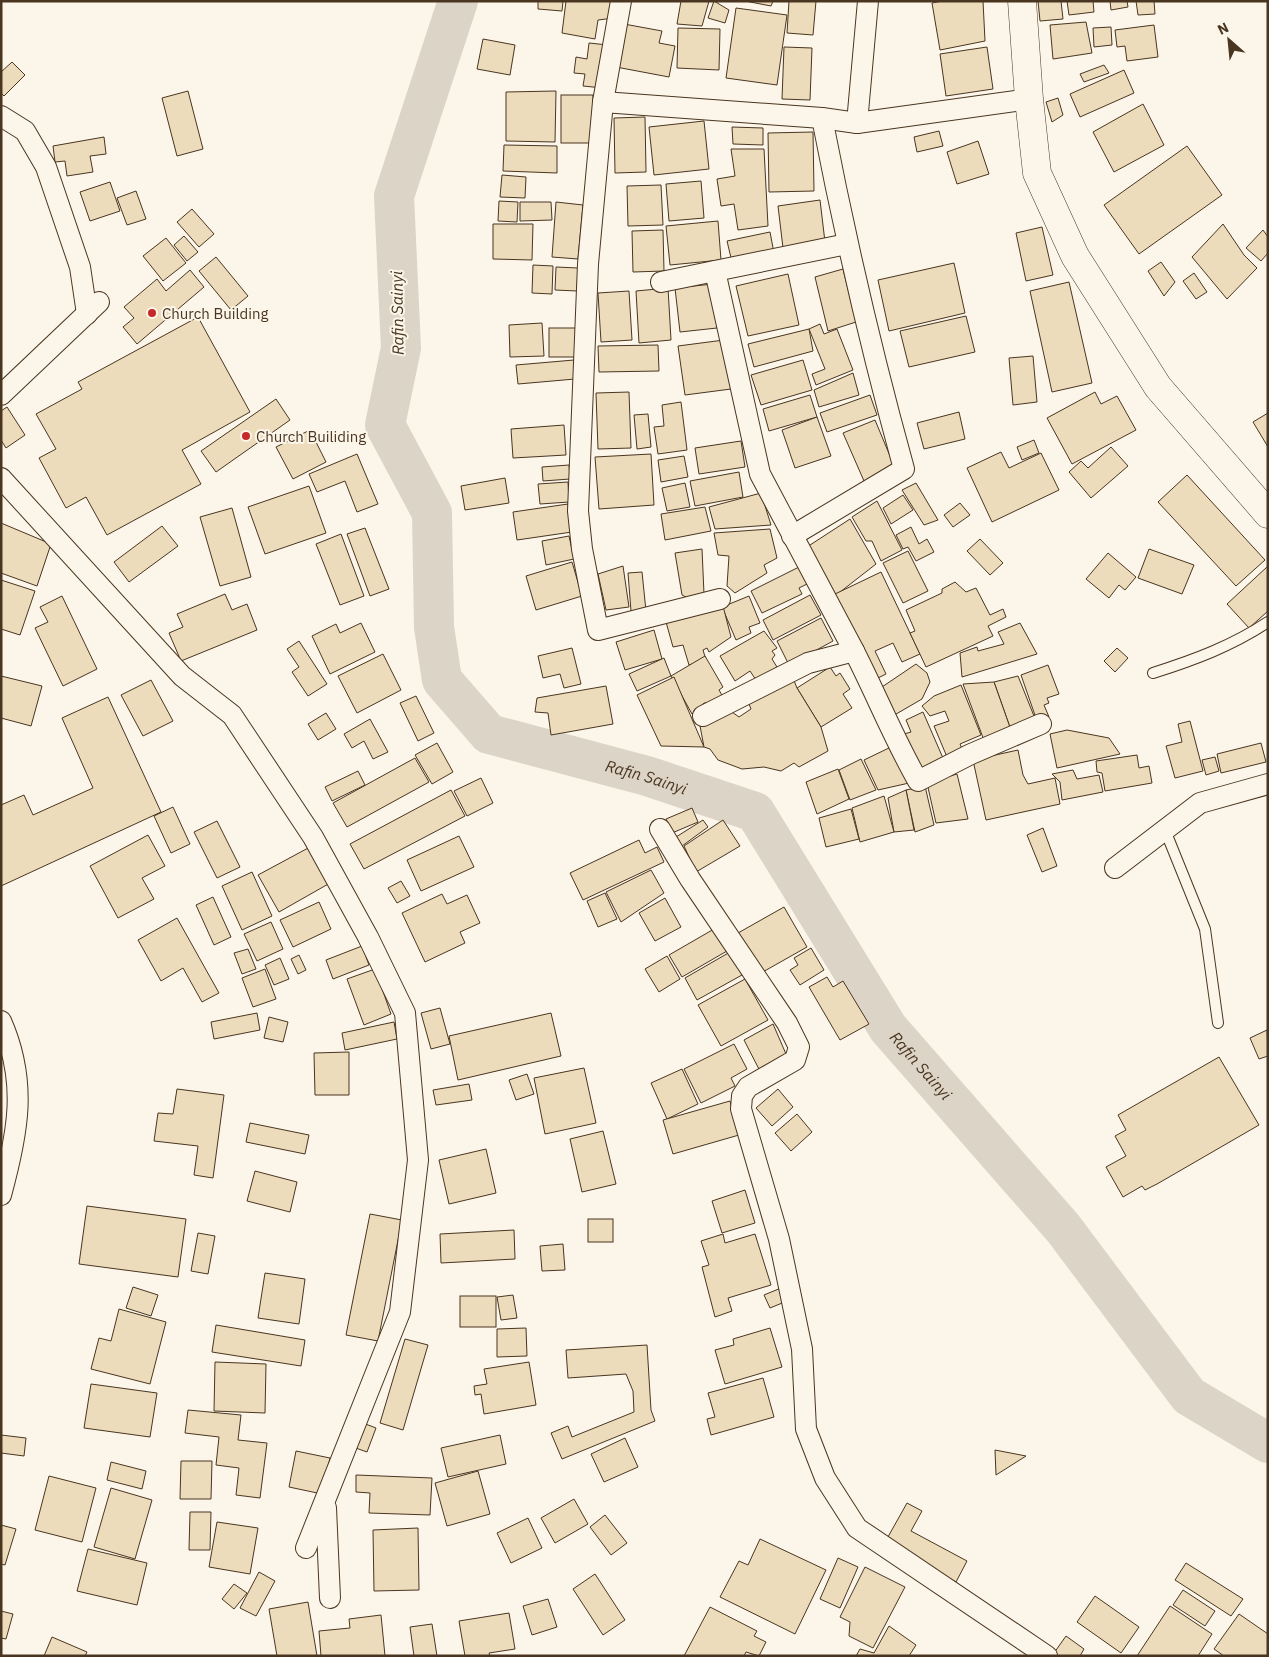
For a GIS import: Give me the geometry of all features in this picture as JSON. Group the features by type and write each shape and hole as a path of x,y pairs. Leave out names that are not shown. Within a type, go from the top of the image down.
{"street":[{"path":"621,1 603,102 588,264 578,511 582,549 598,630 720,599"},
{"path":"857,124 868,1"},
{"path":"1022,1 1029,99 1037,173 1074,256 1158,387 1268,514"},
{"path":"603,102 822,118 857,124 1029,99"},
{"path":"1,116 25,131 46,167 93,308 1,395"},
{"path":"792,536 904,469 875,365 847,244 822,118"},
{"path":"661,282 847,244"},
{"path":"715,271 760,474 854,651 884,712 895,741 918,781 971,754 1041,724"},
{"path":"1,478 182,676 232,715 313,837 368,937 404,1013 418,1160 400,1312 306,1548"},
{"path":"703,716 808,663 854,651"},
{"path":"1115,868 1200,803 1268,784"},
{"path":"660,829 690,879 787,1023 799,1048 795,1060 748,1087 742,1096 742,1109 779,1240 802,1349 806,1429 825,1478 857,1528 1047,1656"},
{"path":"1,1021 11,1043 19,1096 14,1147 1,1195"},
{"path":"325,1503 330,1598"}],"lane":[{"path":"1153,673 1197,660 1246,636 1268,622"},
{"path":"1165,830 1205,929 1218,1023"}],"building":[{"path":"538,1 563,1 562,11 538,9"},
{"path":"566,1 616,1 614,18 598,20 595,39 562,33"},
{"path":"681,1 709,1 702,26 677,24"},
{"path":"714,1 729,10 725,23 708,18"},
{"path":"745,1 773,1 771,6"},
{"path":"789,1 816,1 813,35 787,33"},
{"path":"942,1 983,1 985,41 940,50 932,3"},
{"path":"1038,1 1061,1 1063,19 1040,21"},
{"path":"1067,1 1093,1 1094,12 1069,15"},
{"path":"1110,1 1127,1 1128,7 1111,10"},
{"path":"1136,1 1154,1 1155,14 1138,15"},
{"path":"736,8 787,15 777,85 726,78"},
{"path":"1086,22 1092,53 1053,59 1050,25"},
{"path":"624,24 662,31 659,43 675,46 669,77 616,67"},
{"path":"1154,25 1158,57 1127,61 1125,46 1117,47 1115,30"},
{"path":"1111,27 1112,45 1094,47 1093,28"},
{"path":"678,28 720,29 719,70 677,68"},
{"path":"483,39 515,45 510,75 477,69"},
{"path":"589,43 608,45 603,88 583,86 585,74 574,73 576,57 587,59"},
{"path":"784,47 812,48 810,100 782,99"},
{"path":"987,47 993,89 946,96 940,54"},
{"path":"12,62 25,75 4,96 1,93 1,72"},
{"path":"1104,65 1109,73 1084,82 1080,74"},
{"path":"1124,70 1134,93 1080,117 1070,94"},
{"path":"188,91 203,149 177,156 162,98"},
{"path":"556,91 555,142 506,141 506,92"},
{"path":"561,95 593,95 593,143 561,143"},
{"path":"1058,98 1063,115 1052,122 1046,102"},
{"path":"1143,104 1164,145 1114,172 1093,132"},
{"path":"645,117 646,172 615,173 614,118"},
{"path":"704,121 709,169 654,175 649,127"},
{"path":"732,127 763,128 763,145 733,144"},
{"path":"939,131 943,146 917,152 914,137"},
{"path":"813,132 814,191 769,192 768,133"},
{"path":"104,137 106,154 90,156 93,172 67,176 65,161 55,162 53,146"},
{"path":"978,141 989,174 957,184 947,152"},
{"path":"504,145 557,146 557,173 503,171"},
{"path":"1187,146 1222,195 1139,254 1104,205"},
{"path":"731,149 764,149 768,226 738,230 734,204 721,206 717,179 735,176"},
{"path":"502,175 526,177 525,198 500,197"},
{"path":"701,181 704,218 669,221 666,184"},
{"path":"110,182 120,211 90,221 80,192"},
{"path":"661,185 663,225 628,226 627,186"},
{"path":"136,191 146,219 127,225 117,198"},
{"path":"820,200 825,242 783,248 778,206"},
{"path":"499,201 518,202 517,222 498,221"},
{"path":"520,202 551,202 552,220 520,221"},
{"path":"556,202 583,205 578,259 552,257"},
{"path":"192,209 214,234 199,247 177,222"},
{"path":"718,221 721,260 670,265 666,226"},
{"path":"493,224 533,224 532,260 493,259"},
{"path":"1223,224 1244,255 1257,268 1227,299 1192,257"},
{"path":"1042,227 1053,275 1026,281 1016,233"},
{"path":"663,230 664,271 633,272 632,231"},
{"path":"1263,230 1268,237 1268,253 1261,261 1246,248"},
{"path":"770,232 774,253 732,262 727,241"},
{"path":"184,236 198,252 187,261 174,245"},
{"path":"166,238 186,263 163,281 143,256"},
{"name":"Church Building","path":"216,257 248,296 231,310 199,271"},
{"path":"1161,262 1175,282 1164,296 1148,271"},
{"path":"954,263 965,313 889,331 878,280"},
{"path":"533,265 553,266 552,294 532,293"},
{"path":"556,267 578,268 577,291 555,290"},
{"path":"843,269 856,322 828,331 815,277"},
{"name":"Church Building","path":"190,270 204,287 137,344 123,327 134,318 124,307 157,279 166,291"},
{"path":"1194,273 1207,292 1196,299 1183,281"},
{"path":"788,274 799,325 748,336 736,286"},
{"path":"1069,282 1092,383 1052,392 1030,291"},
{"path":"713,284 717,328 680,332 675,288"},
{"path":"668,288 671,340 639,343 636,291"},
{"path":"629,291 632,340 601,342 598,293"},
{"path":"966,316 975,352 909,367 900,331"},
{"path":"198,317 250,412 182,450 201,484 107,535 86,497 66,508 39,458 56,449 36,414 82,389 78,382"},
{"path":"542,323 544,356 510,357 509,325"},
{"path":"820,324 824,334 837,329 853,370 816,385 812,374 825,369 809,329"},
{"path":"549,328 576,328 576,357 549,357"},
{"path":"809,329 813,351 754,367 748,344"},
{"path":"724,340 731,389 685,395 678,346"},
{"path":"658,345 659,371 599,372 598,346"},
{"path":"1033,356 1037,402 1013,405 1009,358"},
{"path":"574,360 575,379 518,384 516,365"},
{"path":"803,360 812,390 761,405 751,375"},
{"path":"853,373 859,395 819,407 814,390"},
{"path":"629,392 631,448 598,449 596,393"},
{"path":"1095,392 1101,404 1117,396 1136,430 1072,464 1047,418"},
{"path":"810,395 817,417 769,431 763,409"},
{"path":"870,395 877,415 827,432 820,413"},
{"name":"Church Builiding","path":"276,399 290,420 216,472 201,451"},
{"path":"681,402 687,450 658,454 654,427 664,426 662,405"},
{"path":"7,407 25,435 6,448 1,440 1,411"},
{"path":"959,412 965,439 924,449 917,423"},
{"path":"1268,413 1268,447 1253,422"},
{"path":"648,414 651,447 637,449 634,415"},
{"path":"817,417 831,456 795,468 782,430"},
{"path":"875,420 895,468 864,481 843,433"},
{"path":"564,425 566,455 513,458 511,429"},
{"path":"310,430 326,462 293,479 276,447"},
{"path":"1034,440 1039,453 1022,460 1017,447"},
{"path":"741,441 745,467 699,474 695,448"},
{"path":"1111,447 1128,466 1091,498 1069,472 1081,461 1088,468"},
{"path":"1001,452 1009,468 1041,453 1059,490 992,522 967,468"},
{"path":"357,454 378,504 357,512 345,481 317,492 309,474"},
{"path":"651,454 654,505 599,509 595,457"},
{"path":"684,456 688,477 661,482 658,460"},
{"path":"569,465 570,479 543,481 542,467"},
{"path":"739,472 743,497 695,506 690,481"},
{"path":"1187,475 1265,560 1236,586 1158,502"},
{"path":"505,478 509,503 465,510 461,486"},
{"path":"568,482 569,502 540,504 538,484"},
{"path":"685,483 690,507 667,511 662,488"},
{"path":"916,483 938,520 924,525 902,490"},
{"path":"309,486 326,533 265,554 248,507"},
{"path":"761,493 771,525 715,529 709,507"},
{"path":"903,495 913,510 891,524 883,508"},
{"path":"877,501 902,550 881,561 872,541 866,541 852,517"},
{"path":"960,503 970,515 953,527 944,515"},
{"path":"568,504 572,532 517,540 513,512"},
{"path":"705,507 711,531 665,540 661,514"},
{"path":"232,508 251,577 220,586 200,517"},
{"path":"850,519 876,564 835,596 807,547"},
{"path":"1,523 51,544 37,586 1,573"},
{"path":"162,526 178,546 129,582 114,562"},
{"path":"911,527 919,544 927,539 934,552 916,561 908,547 903,549 896,535"},
{"path":"365,528 389,589 370,596 347,534"},
{"path":"770,529 777,558 764,565 767,573 735,593 727,586 729,556 718,555 714,533"},
{"path":"341,534 364,596 340,605 316,544"},
{"path":"569,536 574,559 546,565 542,541"},
{"path":"980,539 1003,563 990,575 967,551"},
{"path":"702,549 704,594 687,603 686,597 682,595 675,553"},
{"path":"1149,549 1194,565 1182,594 1138,578"},
{"path":"908,551 928,591 903,603 883,563"},
{"path":"1108,553 1136,577 1125,590 1119,585 1109,598 1086,579"},
{"path":"572,562 582,596 536,610 526,576"},
{"path":"623,566 629,607 606,610 598,574"},
{"path":"1268,566 1268,611 1249,628 1227,604"},
{"path":"799,567 807,584 799,588 802,594 762,613 751,591"},
{"path":"642,572 646,611 631,611 628,573"},
{"path":"881,572 920,654 902,662 893,643 875,651 886,674 874,680 835,594"},
{"path":"1,580 35,591 20,635 1,629"},
{"path":"955,582 966,592 976,588 990,615 1003,609 1006,617 988,626 993,636 926,667 910,633 915,631 906,610 942,593 942,589"},
{"path":"225,594 232,610 247,604 257,630 181,661 169,633 183,627 177,614"},
{"path":"810,595 821,615 773,640 763,620"},
{"path":"62,596 97,669 63,686 35,628 48,622 40,607"},
{"path":"749,596 760,623 749,627 751,633 736,640 722,607"},
{"path":"723,606 731,637 709,652 707,648 703,650 706,660 689,665 683,645 673,647 666,622"},
{"path":"821,618 833,641 789,665 777,641"},
{"path":"361,623 375,652 330,674 312,636 336,624 340,633"},
{"path":"1020,623 1037,654 962,677 960,653 977,647 978,651 1004,644 998,632"},
{"path":"654,630 662,659 625,670 616,642"},
{"path":"764,631 777,648 772,651 775,655 772,659 777,667 756,680 750,671 735,681 720,656"},
{"path":"299,641 327,684 308,696 292,672 299,667 287,649"},
{"path":"572,648 581,684 564,688 560,674 543,678 538,656"},
{"path":"1117,648 1128,658 1115,672 1104,661"},
{"path":"383,654 401,690 357,713 338,676"},
{"path":"705,656 723,687 719,690 723,697 712,703 704,703 692,714 671,676"},
{"path":"664,658 671,676 637,691 629,674"},
{"path":"916,664 927,673 930,682 922,699 891,717 879,689"},
{"path":"1048,665 1059,694 1047,698 1049,703 1044,705 1049,717 1037,721 1021,675"},
{"path":"830,667 836,676 840,673 850,689 843,694 852,708 821,727 797,688"},
{"path":"1,676 42,686 31,726 1,718"},
{"path":"1018,676 1036,721 1012,733 994,682"},
{"path":"674,677 704,747 661,746 637,695"},
{"path":"793,678 821,727 828,751 799,767 794,763 781,771 764,767 742,769 718,760 710,749 704,747 700,726 732,712 739,717 751,709 749,704"},
{"path":"151,680 173,721 143,736 121,695"},
{"path":"994,682 1012,733 985,743 963,684"},
{"path":"961,685 981,735 960,744 963,751 947,757 934,726 949,721 945,711 930,716 922,706 934,696"},
{"path":"606,686 613,724 551,735 548,713 535,712 537,698"},
{"path":"416,696 434,733 418,741 400,703"},
{"path":"108,697 161,812 1,886 1,805 24,795 33,815 93,788 62,718"},
{"path":"923,712 946,765 920,778 904,734 911,732 906,720"},
{"path":"326,713 336,729 318,740 308,724"},
{"path":"370,719 388,752 373,759 364,741 352,748 344,734"},
{"path":"1190,721 1203,771 1175,778 1166,746 1182,742 1178,724"},
{"path":"1067,730 1109,738 1120,754 1057,768 1050,734"},
{"path":"437,743 453,772 432,784 415,755"},
{"path":"1261,743 1266,762 1221,773 1217,754"},
{"path":"891,747 918,781 878,790 864,760"},
{"path":"1018,750 1023,775 1028,784 1055,778 1060,804 986,820 973,760"},
{"path":"1137,755 1139,768 1149,766 1152,783 1105,791 1102,773 1097,772 1096,761"},
{"path":"1215,757 1219,771 1206,775 1202,760"},
{"path":"415,758 429,782 347,827 333,803"},
{"path":"861,759 876,790 850,800 839,770"},
{"path":"838,769 849,799 817,814 806,782"},
{"path":"1073,770 1077,779 1099,775 1103,792 1062,800 1060,782 1052,774"},
{"path":"358,771 365,785 332,801 325,787"},
{"path":"957,774 968,819 936,823 927,783"},
{"path":"481,778 493,803 467,816 454,791"},
{"path":"925,786 934,825 915,832 906,790"},
{"path":"451,790 465,816 364,869 350,844"},
{"path":"906,790 914,830 894,832 888,798"},
{"path":"884,796 894,832 860,842 852,808"},
{"path":"173,807 190,844 171,853 154,816"},
{"path":"692,808 698,822 672,833 666,819"},
{"path":"851,809 859,839 826,847 819,818"},
{"path":"703,820 708,827 682,846 676,837"},
{"path":"723,820 740,846 696,872 684,846"},
{"path":"217,821 240,867 217,878 194,832"},
{"path":"1043,828 1057,866 1042,872 1027,835"},
{"path":"148,835 165,866 142,878 154,899 118,918 90,866"},
{"path":"459,836 474,867 421,891 407,860"},
{"path":"639,840 645,853 657,847 664,862 583,900 570,873"},
{"path":"310,847 330,883 279,912 258,875"},
{"path":"651,870 664,893 621,922 606,892"},
{"path":"252,872 272,916 242,930 222,886"},
{"path":"401,881 410,896 397,903 388,888"},
{"path":"605,893 617,919 598,927 587,901"},
{"path":"442,894 447,904 467,895 480,923 460,932 465,943 425,962 402,913"},
{"path":"213,897 231,937 214,945 196,905"},
{"path":"665,898 681,927 655,941 639,913"},
{"path":"319,902 331,929 293,947 280,920"},
{"path":"784,907 807,947 761,973 738,933"},
{"path":"177,918 219,993 202,1002 183,968 161,981 138,940"},
{"path":"271,922 283,949 257,961 244,934"},
{"path":"714,929 727,951 682,977 669,955"},
{"path":"362,946 369,965 333,979 326,960"},
{"path":"811,948 824,970 800,985 790,970 798,965 794,958"},
{"path":"248,949 256,969 242,974 234,953"},
{"path":"730,952 742,975 697,1000 685,978"},
{"path":"299,955 306,970 298,974 291,959"},
{"path":"667,956 680,979 659,992 645,969"},
{"path":"280,958 289,979 274,985 265,965"},
{"path":"265,969 276,999 253,1007 242,978"},
{"path":"375,969 391,1014 364,1025 347,979"},
{"path":"827,977 833,987 843,981 869,1024 840,1040 809,987"},
{"path":"745,979 768,1020 721,1046 698,1005"},
{"path":"440,1008 450,1044 431,1049 421,1013"},
{"path":"257,1013 260,1030 214,1039 211,1022"},
{"path":"551,1013 561,1056 458,1080 449,1036"},
{"path":"269,1017 288,1022 283,1042 264,1038"},
{"path":"394,1022 397,1039 345,1050 342,1033"},
{"path":"773,1024 786,1054 761,1073 744,1040"},
{"path":"1267,1030 1268,1056 1259,1059 1250,1038"},
{"path":"734,1044 747,1069 731,1078 735,1086 701,1103 684,1069"},
{"path":"349,1052 349,1095 315,1095 314,1053"},
{"path":"1219,1057 1259,1125 1157,1184 1145,1190 1142,1186 1123,1197 1106,1167 1126,1156 1115,1136 1126,1130 1118,1115"},
{"path":"584,1068 596,1123 545,1134 534,1078"},
{"path":"682,1069 698,1104 667,1119 651,1083"},
{"path":"527,1074 534,1094 516,1100 509,1080"},
{"path":"469,1084 472,1100 436,1105 433,1090"},
{"path":"177,1089 224,1095 213,1178 194,1175 198,1146 154,1141 158,1113 173,1114"},
{"path":"778,1089 793,1107 772,1126 756,1108"},
{"path":"730,1101 739,1135 673,1154 663,1120"},
{"path":"797,1114 812,1132 791,1151 775,1133"},
{"path":"250,1123 309,1135 305,1154 246,1142"},
{"path":"603,1131 616,1184 582,1192 570,1139"},
{"path":"486,1149 496,1193 449,1204 439,1160"},
{"path":"255,1171 297,1182 290,1212 247,1201"},
{"path":"745,1190 755,1223 722,1233 712,1201"},
{"path":"87,1206 186,1219 178,1277 79,1264"},
{"path":"370,1214 402,1220 378,1341 346,1335"},
{"path":"588,1219 613,1219 613,1242 588,1242"},
{"path":"514,1230 515,1259 441,1263 440,1234"},
{"path":"198,1233 215,1236 208,1274 191,1271"},
{"path":"723,1234 725,1243 755,1234 771,1285 728,1298 732,1311 715,1317 702,1267 709,1265 701,1241"},
{"path":"563,1244 565,1270 542,1271 540,1246"},
{"path":"265,1273 305,1279 299,1324 258,1318"},
{"path":"133,1287 158,1295 151,1316 126,1308"},
{"path":"781,1288 787,1301 770,1308 764,1295"},
{"path":"513,1295 517,1318 501,1320 497,1297"},
{"path":"460,1296 496,1296 496,1327 460,1327"},
{"path":"119,1309 166,1322 150,1384 91,1369 99,1338 111,1341"},
{"path":"216,1325 305,1340 301,1366 212,1352"},
{"path":"526,1328 527,1356 497,1357 497,1329"},
{"path":"770,1328 782,1367 725,1384 715,1350 734,1345 733,1339"},
{"path":"405,1339 428,1345 403,1430 380,1423"},
{"path":"647,1345 651,1410 655,1421 562,1459 551,1433 568,1426 572,1437 634,1412 633,1391 626,1374 568,1378 566,1350"},
{"path":"215,1362 266,1364 265,1413 214,1411"},
{"path":"529,1362 536,1405 484,1414 481,1394 475,1395 474,1386 487,1384 484,1369"},
{"path":"763,1378 774,1417 711,1435 707,1419 715,1417 708,1393"},
{"path":"91,1384 157,1393 150,1437 84,1428"},
{"path":"188,1410 241,1415 238,1440 267,1443 260,1498 236,1495 239,1468 216,1465 219,1437 185,1433"},
{"path":"363,1423 376,1428 367,1452 353,1447"},
{"path":"1,1435 26,1438 24,1456 1,1453"},
{"path":"500,1435 506,1464 448,1477 441,1448"},
{"path":"625,1438 638,1467 604,1482 591,1454"},
{"path":"995,1450 1026,1456 996,1475"},
{"path":"296,1451 330,1458 322,1494 289,1487"},
{"path":"181,1461 212,1461 211,1499 180,1499"},
{"path":"111,1462 146,1471 142,1489 107,1480"},
{"path":"478,1471 490,1514 447,1526 435,1483"},
{"path":"356,1475 432,1478 430,1515 369,1513 370,1493 356,1492"},
{"path":"49,1476 96,1488 82,1542 35,1530"},
{"path":"111,1488 152,1500 135,1559 94,1547"},
{"path":"574,1499 588,1524 555,1543 541,1518"},
{"path":"907,1503 922,1511 911,1531 967,1561 956,1582 884,1544"},
{"path":"190,1512 211,1512 210,1550 189,1550"},
{"path":"605,1515 627,1543 611,1555 590,1527"},
{"path":"528,1518 542,1548 511,1563 497,1533"},
{"path":"217,1522 258,1528 250,1574 209,1567"},
{"path":"1,1525 16,1529 5,1565 1,1564"},
{"path":"418,1528 419,1590 374,1591 373,1530"},
{"path":"760,1539 826,1570 795,1634 720,1597 739,1561 748,1565"},
{"path":"88,1549 147,1563 137,1605 77,1591"},
{"path":"838,1558 858,1567 840,1608 820,1599"},
{"path":"1186,1563 1243,1599 1231,1616 1175,1580"},
{"path":"865,1567 905,1587 873,1648 849,1636 850,1622 840,1617"},
{"path":"259,1572 275,1581 256,1616 240,1608"},
{"path":"595,1574 625,1620 603,1635 573,1589"},
{"path":"234,1584 247,1593 234,1609 222,1599"},
{"path":"1183,1590 1215,1611 1205,1626 1173,1605"},
{"path":"1095,1596 1139,1627 1121,1653 1077,1622"},
{"path":"548,1599 557,1627 532,1635 523,1606"},
{"path":"308,1602 317,1656 277,1656 269,1609"},
{"path":"1170,1606 1212,1634 1198,1656 1137,1656"},
{"path":"710,1607 757,1631 754,1636 766,1642 759,1656 746,1652 744,1656 684,1656"},
{"path":"1,1611 13,1614 6,1639 1,1638"},
{"path":"509,1613 515,1649 489,1653 490,1656 465,1656 459,1621"},
{"path":"1239,1614 1268,1634 1268,1656 1224,1656 1214,1649"},
{"path":"381,1615 385,1656 321,1656 319,1631 350,1628 349,1619"},
{"path":"432,1624 437,1656 414,1656 410,1627"},
{"path":"889,1626 916,1645 909,1656 856,1656 860,1649 874,1653"},
{"path":"1066,1636 1084,1649 1080,1656 1058,1656 1054,1653"},
{"path":"52,1637 87,1652 85,1656 44,1656"}],"waterway":[{"name":"Rafin Sainyi","path":"458,1 394,196 401,348 385,425 432,513 434,627 442,680 489,734 647,776 755,812 888,1028 1063,1228 1189,1396 1268,1443"}],"place":[{"name":"Church Building","path":"152,313"},
{"name":"Church Builiding","path":"246,436"}]}
